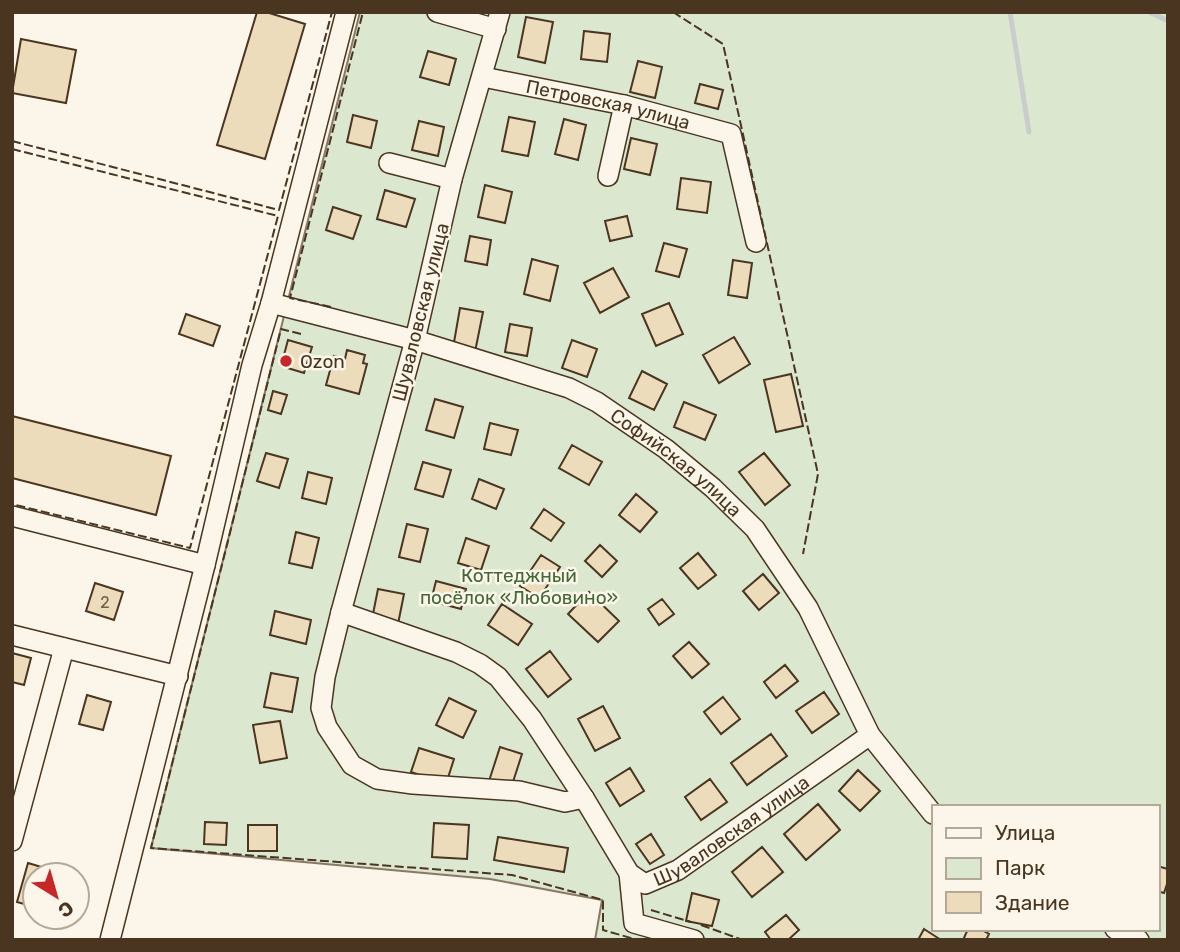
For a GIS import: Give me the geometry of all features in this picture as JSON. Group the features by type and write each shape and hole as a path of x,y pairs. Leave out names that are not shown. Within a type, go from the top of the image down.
{"street":[{"path":"110,940 178,676 252,365 271,303 346,12"},
{"path":"437,12 498,21"},
{"name":"Шуваловская улица","path":"498,21 452,180 415,340 341,612 321,708 327,727 352,765 377,779 519,791 565,802 584,799"},
{"name":"Петровская улица","path":"483,78 624,105 731,134 755,242"},
{"path":"608,176 624,105"},
{"path":"389,163 452,180"},
{"name":"Софийская улица","path":"271,303 415,340 569,388 597,402 666,449 713,488 755,529 808,608 870,735 932,813"},
{"path":"12,516 205,565"},
{"name":"Шуваловская улица","path":"341,612 456,652 498,677 532,719 629,873 645,884 678,870 870,735"},
{"path":"12,635 178,676"},
{"path":"12,841 64,648"},
{"path":"629,873 634,923 694,940"},
{"path":"1119,931 1139,940"}],"green space":[{"name":"Коттеджный посёлок «Любовино»","path":"360,12 1168,12 1168,940 595,940 602,900 490,879 151,848"}],"building":[{"path":"257,12 266,12 305,24 265,159 217,145"},
{"path":"526,17 553,22 545,63 518,57"},
{"path":"584,31 610,34 607,62 581,59"},
{"path":"21,39 76,50 66,103 12,93"},
{"path":"428,51 456,59 449,85 420,77"},
{"path":"638,61 662,67 655,98 630,92"},
{"path":"700,84 723,90 718,109 695,103"},
{"path":"353,115 377,121 371,148 347,142"},
{"path":"509,117 535,122 528,156 502,151"},
{"path":"564,119 586,125 578,160 555,154"},
{"path":"419,121 444,127 438,156 412,150"},
{"path":"631,138 657,144 650,175 624,169"},
{"path":"681,178 711,182 707,213 677,209"},
{"path":"485,185 512,192 505,223 478,217"},
{"path":"385,190 415,199 406,227 377,219"},
{"path":"333,207 361,216 353,239 326,230"},
{"path":"627,216 632,236 610,241 605,221"},
{"path":"470,236 491,240 487,265 465,261"},
{"path":"664,243 687,249 679,277 656,271"},
{"path":"532,259 558,266 550,301 524,294"},
{"path":"733,260 752,263 747,298 728,295"},
{"path":"613,268 629,297 600,313 584,283"},
{"path":"669,303 683,334 656,346 642,314"},
{"path":"460,308 483,312 475,352 453,348"},
{"path":"186,314 220,326 213,346 179,334"},
{"path":"510,324 532,328 527,356 505,352"},
{"path":"734,337 750,364 719,383 703,355"},
{"path":"288,340 312,347 304,373 281,366"},
{"path":"572,340 597,349 587,377 562,368"},
{"path":"347,350 365,355 363,363 367,364 359,394 326,385 334,356 345,359"},
{"path":"642,371 667,384 654,410 629,398"},
{"path":"791,374 803,426 776,432 764,380"},
{"path":"273,391 287,395 281,414 268,410"},
{"path":"435,399 463,407 454,438 426,430"},
{"path":"684,402 716,415 705,440 674,427"},
{"path":"12,416 171,456 156,515 12,478"},
{"path":"490,423 518,430 511,455 484,449"},
{"path":"572,445 602,462 589,485 559,468"},
{"path":"266,453 288,459 279,488 257,481"},
{"path":"764,453 790,485 765,505 739,472"},
{"path":"423,462 451,470 443,497 415,489"},
{"path":"308,472 332,478 326,504 302,498"},
{"path":"479,479 504,489 496,509 472,499"},
{"path":"636,494 657,512 640,532 619,515"},
{"path":"544,509 564,523 551,541 531,528"},
{"path":"407,524 428,529 420,562 399,557"},
{"path":"296,532 319,538 312,568 289,563"},
{"path":"466,538 489,546 481,570 458,563"},
{"path":"600,545 617,561 602,577 585,561"},
{"path":"698,553 716,575 698,589 680,568"},
{"path":"541,555 560,567 539,598 520,586"},
{"path":"763,574 779,593 759,610 743,591"},
{"path":"436,581 466,589 461,609 431,601"},
{"path":"95,583 123,592 114,620 86,611"},
{"path":"378,589 404,594 398,624 372,619"},
{"path":"589,592 619,621 598,642 568,614"},
{"path":"662,599 674,614 659,625 648,609"},
{"path":"502,604 532,624 518,645 488,625"},
{"path":"275,611 311,620 306,644 270,635"},
{"path":"689,642 709,664 692,678 673,656"},
{"path":"550,651 571,679 548,697 526,669"},
{"path":"12,653 31,658 24,685 12,682"},
{"path":"785,665 798,681 776,698 764,682"},
{"path":"271,673 298,678 292,712 264,707"},
{"path":"824,692 839,714 812,733 796,711"},
{"path":"87,695 111,702 103,730 79,724"},
{"path":"723,697 740,719 721,734 704,712"},
{"path":"449,698 476,711 463,738 436,725"},
{"path":"603,706 620,738 595,751 578,719"},
{"path":"280,721 287,758 260,763 253,725"},
{"path":"771,734 787,756 747,785 731,763"},
{"path":"500,747 522,754 511,788 489,781"},
{"path":"419,748 454,759 446,784 411,772"},
{"path":"630,768 644,791 620,806 606,783"},
{"path":"858,770 880,791 860,811 839,791"},
{"path":"710,779 727,802 701,820 685,797"},
{"path":"818,804 840,830 806,860 784,834"},
{"path":"205,822 227,823 226,845 204,844"},
{"path":"434,823 469,825 467,859 432,857"},
{"path":"248,825 277,825 277,851 248,851"},
{"path":"651,834 664,855 650,864 636,844"},
{"path":"498,837 568,848 564,872 494,860"},
{"path":"762,847 783,872 752,897 732,872"},
{"path":"1159,867 1168,869 1164,893 1159,892"},
{"path":"692,893 719,900 712,926 686,921"},
{"path":"786,915 799,930 788,940 771,940 765,932"},
{"path":"924,929 941,940 918,940"},
{"path":"967,931 984,931 989,934 986,940 963,940"}],"waterway":[{"path":"1010,12 1029,132"},
{"path":"1149,12 1168,21"}],"fence":[{"path":"12,141 279,210 332,12"},
{"path":"331,307 290,298 363,12"},
{"path":"673,12 723,44 818,474 803,554"},
{"path":"12,149 278,216 190,548 12,504"},
{"path":"301,334 281,329 151,848 512,875 603,900 603,930 638,940"},
{"path":"651,910 691,922"},
{"path":"701,925 743,940"}],"place":[{"name":"Ozon","path":"286,361"}]}
